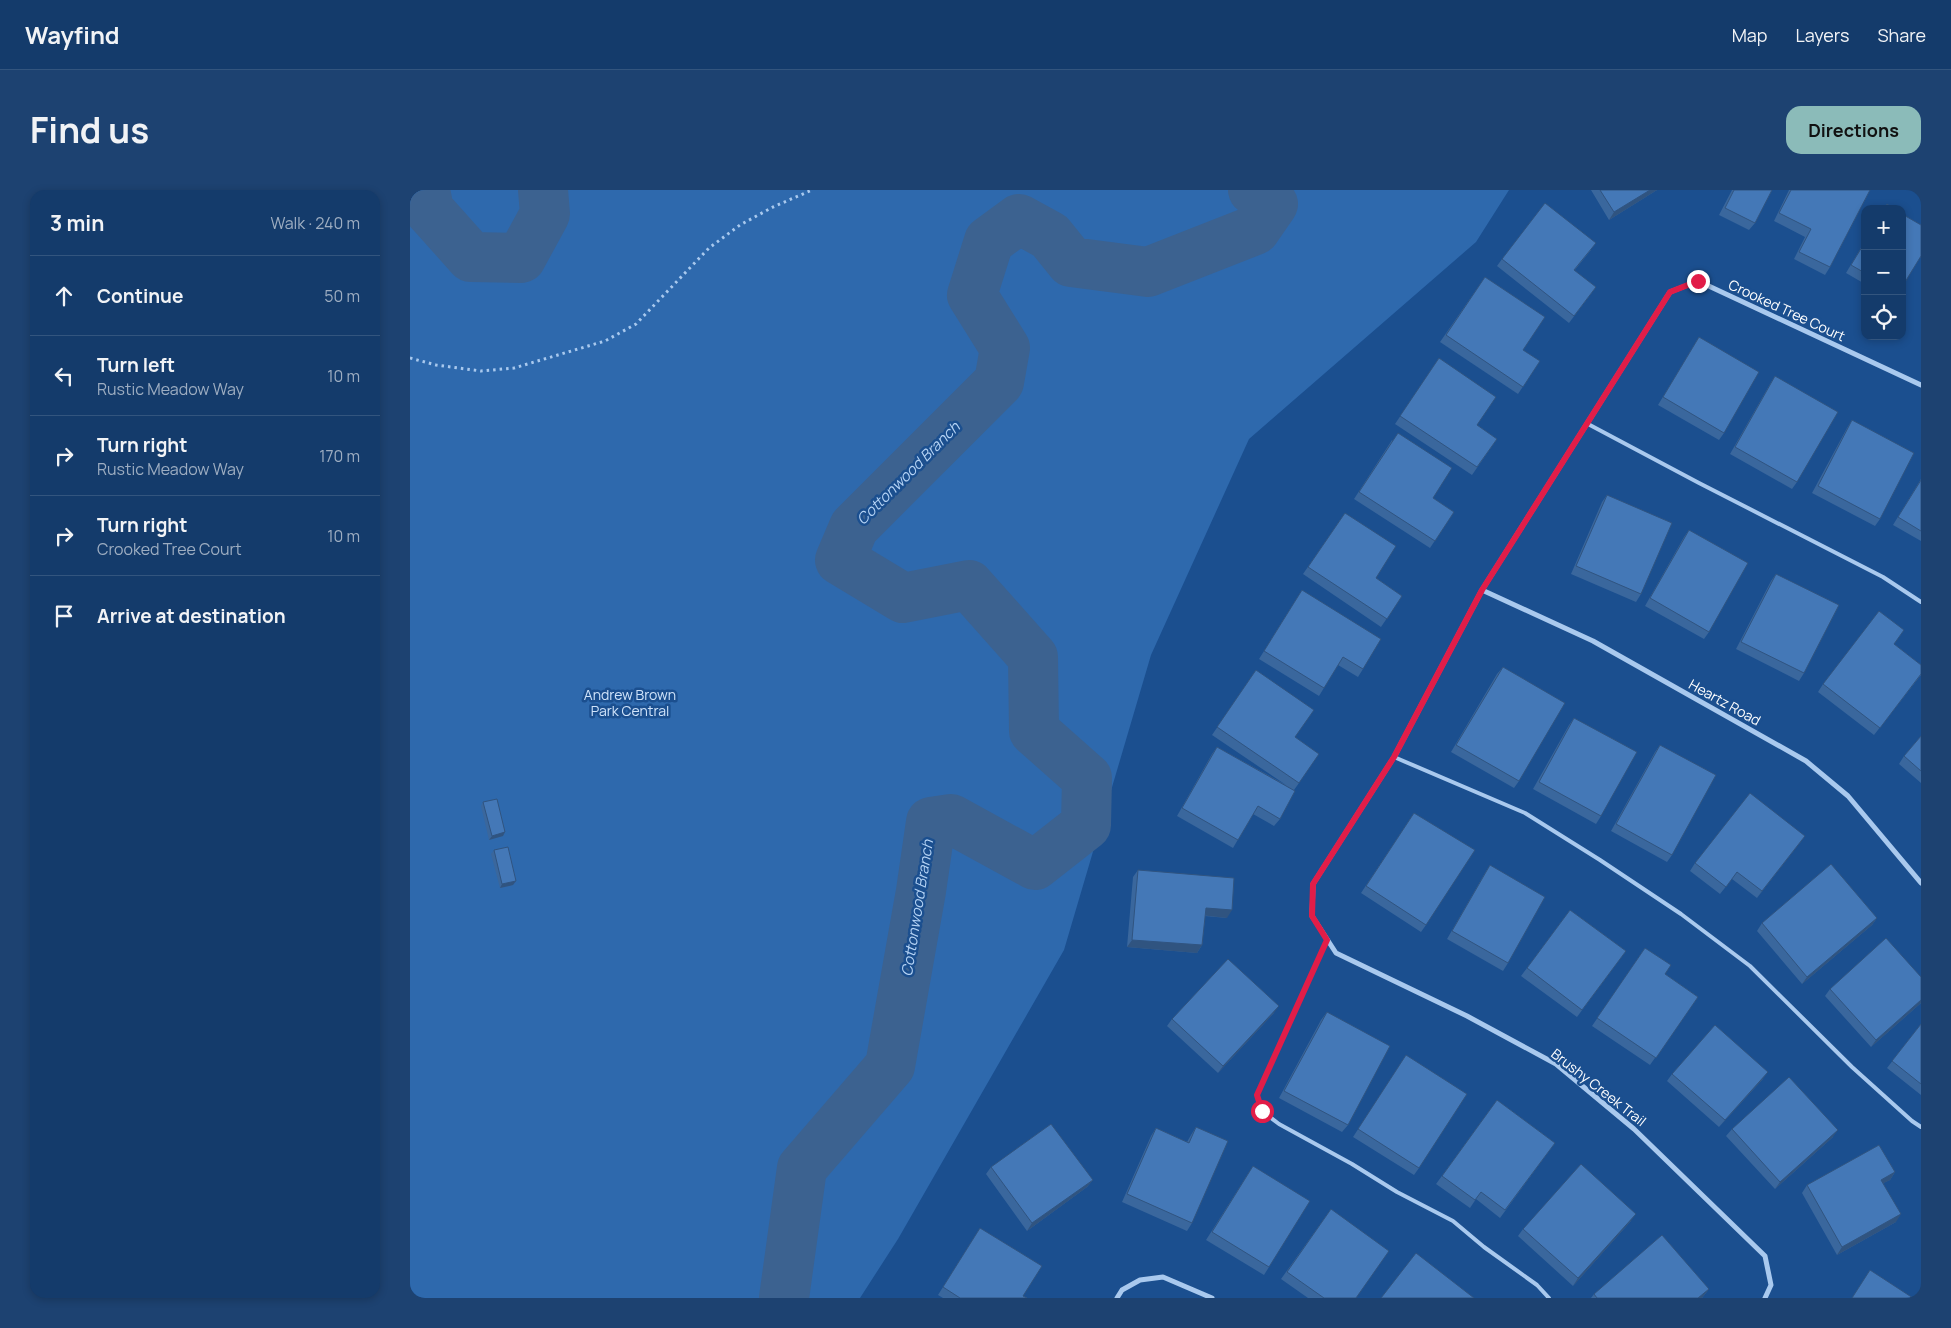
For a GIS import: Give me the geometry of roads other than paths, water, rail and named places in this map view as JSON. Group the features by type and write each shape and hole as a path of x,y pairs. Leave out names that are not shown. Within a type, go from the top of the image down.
{"street":[{"name":"Crooked Tree Court","path":"1670,292 1698,281 1921,385"},
{"name":"Brushy Creek Trail","path":"1670,292 1482,590 1394,757 1313,884 1312,916 1336,952 1467,1016 1556,1064 1634,1128 1765,1256 1771,1285 1765,1298"},
{"name":"Heartz Road","path":"1482,590 1593,641 1806,761 1848,796 1921,884"},
{"path":"1117,1298 1122,1290 1140,1280 1163,1277 1212,1298"}],"lane":[{"path":"1588,424 1883,577 1921,602"},
{"path":"1394,757 1525,813 1681,914 1750,966 1852,1067 1921,1127"},
{"path":"1327,940 1257,1095 1262,1111 1279,1124 1352,1164 1397,1192 1452,1220 1484,1247 1536,1285 1549,1298"}],"waterway":[{"name":"Cottonwood Branch","path":"425,190 429,210 471,257 521,258 545,214 543,190"},
{"name":"Cottonwood Branch","path":"784,1298 802,1168 890,1066 921,891 931,822 951,819 1035,865 1086,825 1087,778 1034,731 1033,657 969,585 903,598 840,560 854,527 999,382 1005,348 972,295 989,241 1019,219 1050,236 1071,262 1148,272 1255,230 1273,204 1253,190"}],"park label":[{"name":"Andrew Brown Park Central","path":"630,702"}]}
